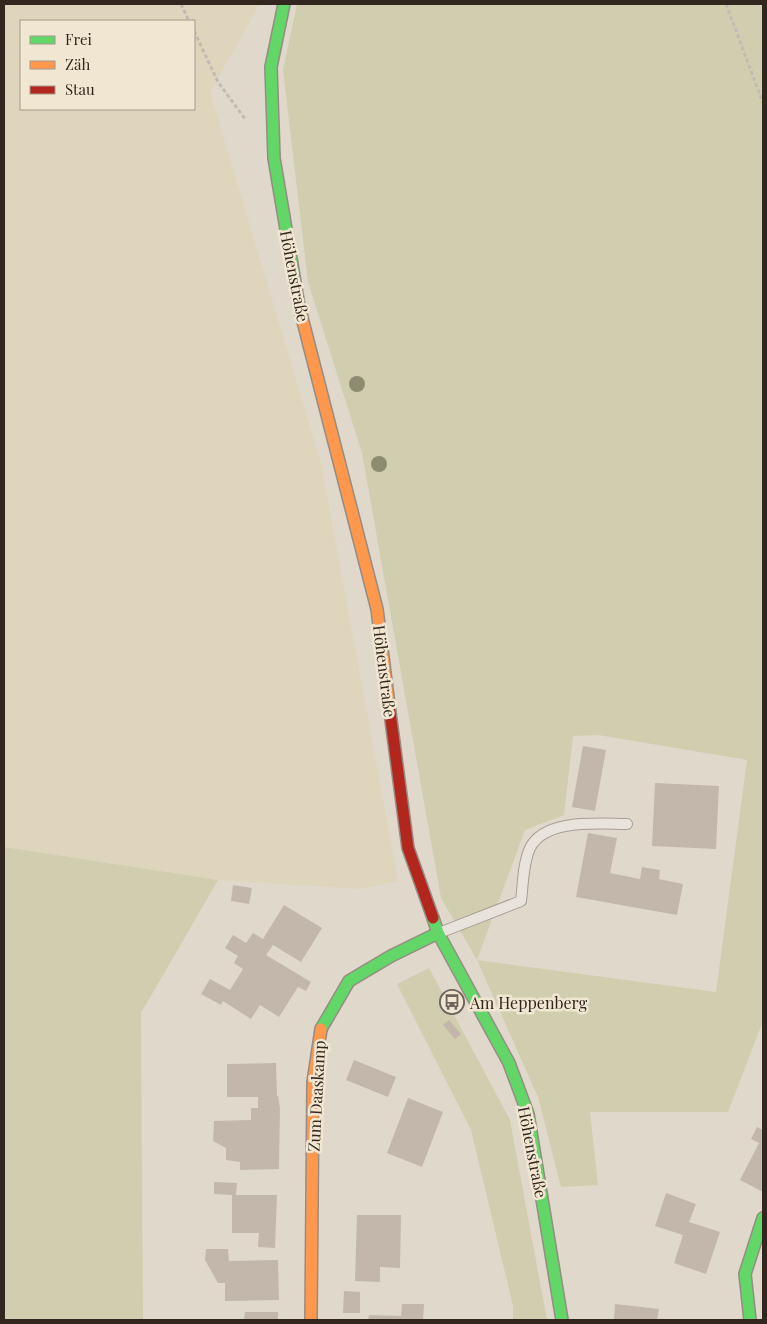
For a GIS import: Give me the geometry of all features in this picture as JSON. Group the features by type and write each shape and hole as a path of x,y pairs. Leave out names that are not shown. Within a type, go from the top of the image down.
{"main road":[{"name":"Höhenstraße","path":"284,4 271,67 276,168 296,292 377,609 408,848 438,933 509,1063 528,1114 562,1320"},
{"name":"Zum Daaskamp","path":"311,1320 314,1082 319,1033 349,982 391,956 438,933"},
{"path":"750,1320 745,1274 763,1218"}],"lane":[{"path":"438,933 521,901 527,857 531,847 537,840 567,824 626,824"}],"path":[{"path":"181,4 189,20"},
{"path":"726,4 763,103"},
{"path":"195,33 218,82 246,120"}],"shaded area":[{"path":"4,4 260,4 210,92 321,463 398,881 360,889 218,880 4,847"},
{"path":"297,4 763,4 763,1021 728,1112 590,1112 598,1185 561,1187 538,1097 477,960 441,898 362,453 308,282 283,70","holes":["598,735 747,760 716,992 477,960 525,830 564,815 573,736"]},
{"path":"4,847 218,880 141,1013 143,1320 4,1320"},
{"path":"429,968 510,1120 547,1320 513,1320 513,1306 471,1130 397,984"}],"building":[{"path":"583,746 606,750 595,811 572,807"},
{"path":"655,783 719,786 716,849 652,846"},
{"path":"588,833 617,838 610,873 640,879 642,867 660,870 659,879 683,884 677,915 576,897"},
{"path":"233,885 252,888 249,904 231,901"},
{"path":"284,905 322,928 301,962 273,945 266,955 311,982 306,991 298,987 279,1017 260,1005 251,1019 223,1001 221,1005 201,994 210,979 230,990 243,969 234,963 238,956 225,948 233,935 246,943 253,933 263,939"},
{"path":"449,1020 461,1034 455,1039 443,1025"},
{"path":"354,1060 396,1077 388,1097 346,1080"},
{"path":"276,1063 277,1096 280,1108 279,1169 240,1170 240,1162 226,1160 226,1148 213,1141 214,1121 251,1120 251,1108 258,1108 258,1097 227,1097 227,1064"},
{"path":"408,1098 443,1112 422,1167 387,1153"},
{"path":"757,1127 763,1130 763,1192 740,1180 759,1143 751,1139"},
{"path":"214,1182 237,1183 236,1195 277,1195 275,1248 258,1247 259,1233 232,1233 232,1195 214,1194"},
{"path":"666,1193 696,1204 689,1222 720,1232 706,1274 674,1263 683,1235 655,1226"},
{"path":"357,1215 401,1215 400,1268 380,1267 380,1282 355,1281"},
{"path":"206,1249 228,1249 229,1261 278,1260 279,1300 225,1301 225,1283 218,1283 205,1260"},
{"path":"344,1291 360,1292 360,1313 343,1313"},
{"path":"402,1304 424,1304 423,1320 368,1320 369,1315 401,1316"},
{"path":"615,1304 659,1309 657,1320 614,1320"},
{"path":"245,1312 278,1312 278,1320 244,1320"}],"traffic: fast":[{"path":"284,4 271,67 274,158 299,306"},
{"path":"433,918 438,933 509,1063 528,1114 562,1320"},
{"path":"321,1029 349,981 391,956 438,933"},
{"path":"750,1320 745,1274 763,1218"}],"traffic: slow":[{"path":"299,306 377,609 389,705"},
{"path":"311,1320 313,1082 321,1029"}],"traffic: jam":[{"path":"389,705 408,848 433,918"}],"place":[{"name":"Am Heppenberg","path":"452,1002"}]}
